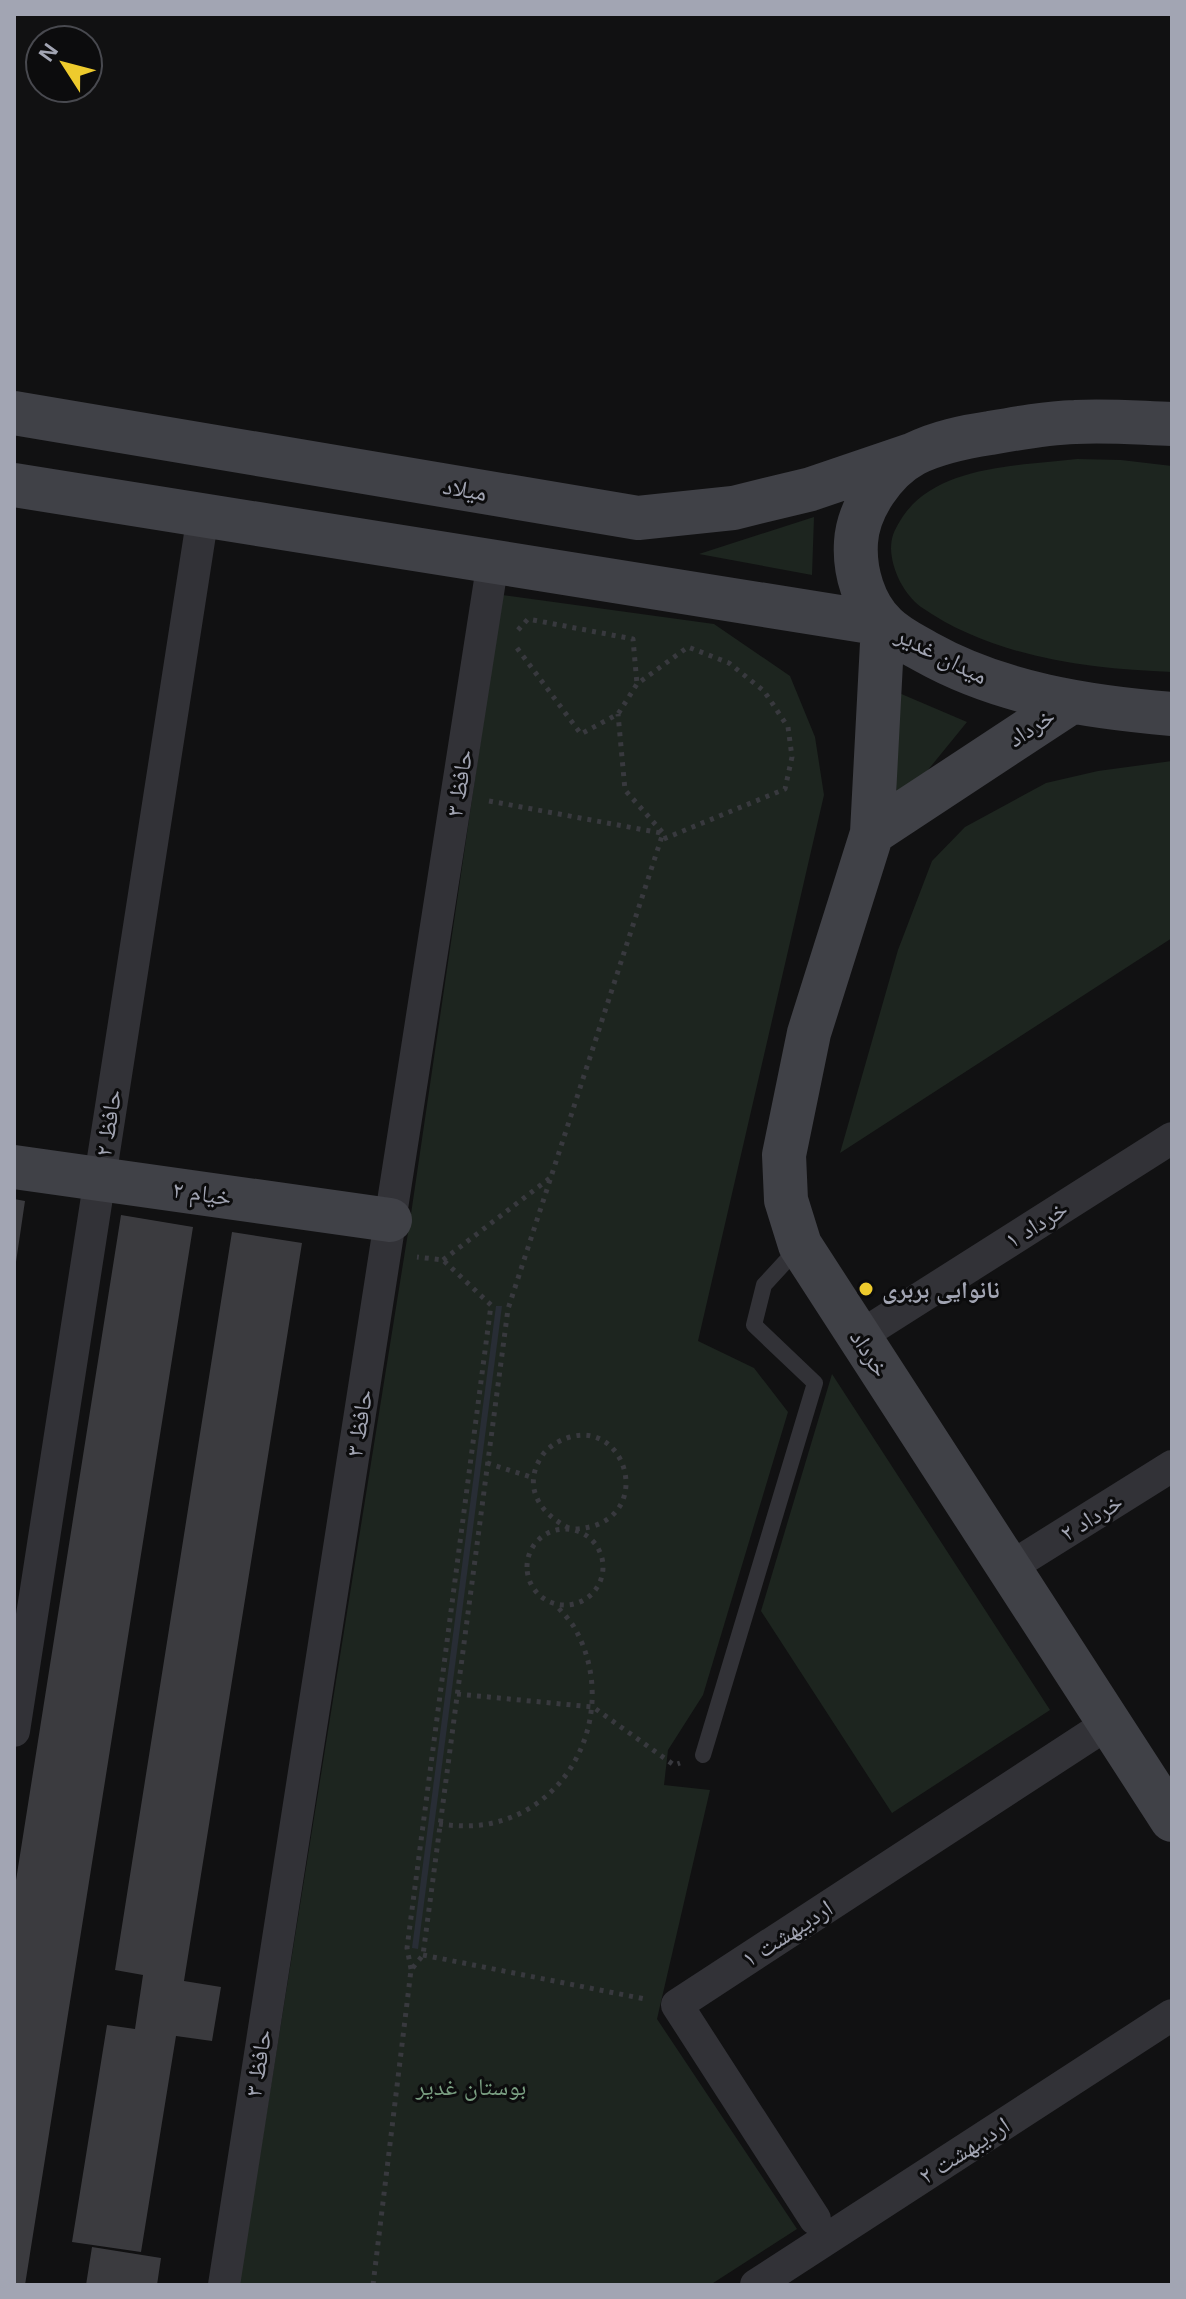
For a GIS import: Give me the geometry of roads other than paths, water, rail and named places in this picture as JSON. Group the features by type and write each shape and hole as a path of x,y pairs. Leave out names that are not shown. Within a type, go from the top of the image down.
{"main road":[{"name":"میلاد","path":"14,413 638,518 733,508 811,489 911,455"},
{"name":"میدان غدیر","path":"1172,424 1075,422 1019,428 947,441 911,455 879,485 857,527 855,561 865,595 883,624 938,659 980,678 1071,702 1172,714"},
{"path":"14,485 883,624"},
{"name":"خرداد","path":"883,624 872,833 809,1033 784,1155 786,1200 800,1245 1109,1723 1169,1808"},
{"name":"خرداد","path":"872,833 1071,702"},
{"name":"خیام ۲","path":"14,1167 100,1179 388,1236"}],"street":[{"name":"حافظ ۲","path":"14,1731 203,515"},
{"name":"حافظ ۳","path":"224,2285 493,561"},
{"name":"خرداد ۱","path":"860,1336 1172,1138"},
{"name":"خرداد ۲","path":"1009,1568 1172,1466"},
{"name":"اردیبهشت ۱","path":"815,2219 677,2005 1109,1723"},
{"name":"اردیبهشت ۲","path":"756,2285 1172,2015"}],"lane":[{"path":"703,1755 815,1383 754,1325 764,1285 800,1245"}],"place":[{"name":"نانوایی بربری","path":"866,1289"}],"park label":[{"name":"بوستان غدیر","path":"471,2086"}]}
